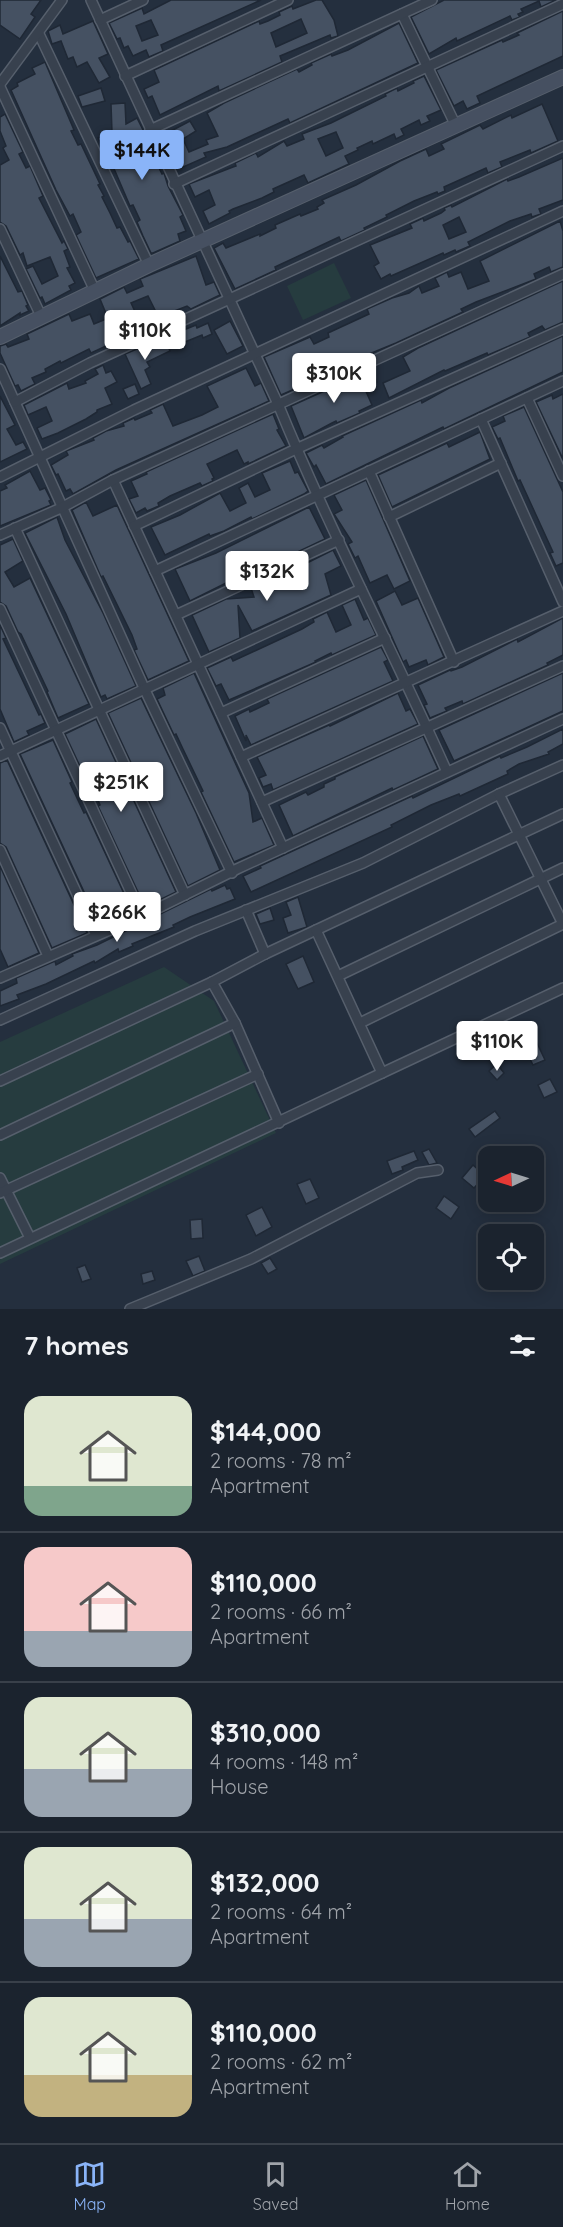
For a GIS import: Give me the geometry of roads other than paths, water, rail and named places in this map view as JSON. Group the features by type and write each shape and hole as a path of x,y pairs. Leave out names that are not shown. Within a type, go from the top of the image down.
{"street":[{"path":"62,0 0,85 95,291"},
{"path":"91,0 174,184 278,404 296,449 408,684 447,772"},
{"path":"100,20 142,0"},
{"path":"125,76 288,0"},
{"path":"150,130 432,0"},
{"path":"174,184 563,4"},
{"path":"402,14 456,126"},
{"path":"39,34 149,266"},
{"path":"0,337 202,241 456,126 562,81"},
{"path":"15,402 90,363 563,146"},
{"path":"0,477 134,410 563,211"},
{"path":"0,229 41,316"},
{"path":"0,536 61,508 112,480 563,274"},
{"path":"134,526 296,449 563,329"},
{"path":"0,369 61,508 232,873"},
{"path":"155,571 563,381"},
{"path":"527,398 563,476"},
{"path":"481,419 563,602"},
{"path":"389,517 501,463"},
{"path":"369,471 454,662"},
{"path":"112,480 283,848"},
{"path":"15,528 185,895"},
{"path":"176,615 339,540"},
{"path":"0,756 361,589"},
{"path":"0,609 142,916"},
{"path":"242,757 408,684 563,611"},
{"path":"221,713 385,638"},
{"path":"262,802 428,729 563,666"},
{"path":"0,965 3,977 142,916 283,848 563,719"},
{"path":"0,728 96,935"},
{"path":"0,1020 195,931 363,863 499,794 563,765"},
{"path":"360,1023 563,924 499,794"},
{"path":"0,1081 563,814"},
{"path":"0,850 48,956"},
{"path":"338,976 563,868"},
{"path":"246,910 265,954"},
{"path":"316,930 382,1073"},
{"path":"212,982 235,1023 279,1123"},
{"path":"0,1253 563,988"},
{"path":"0,1135 235,1023"},
{"path":"3,1192 258,1074"},
{"path":"130,1309 251,1259 417,1173 438,1170"},
{"path":"0,1178 3,1192 30,1238"}]}
